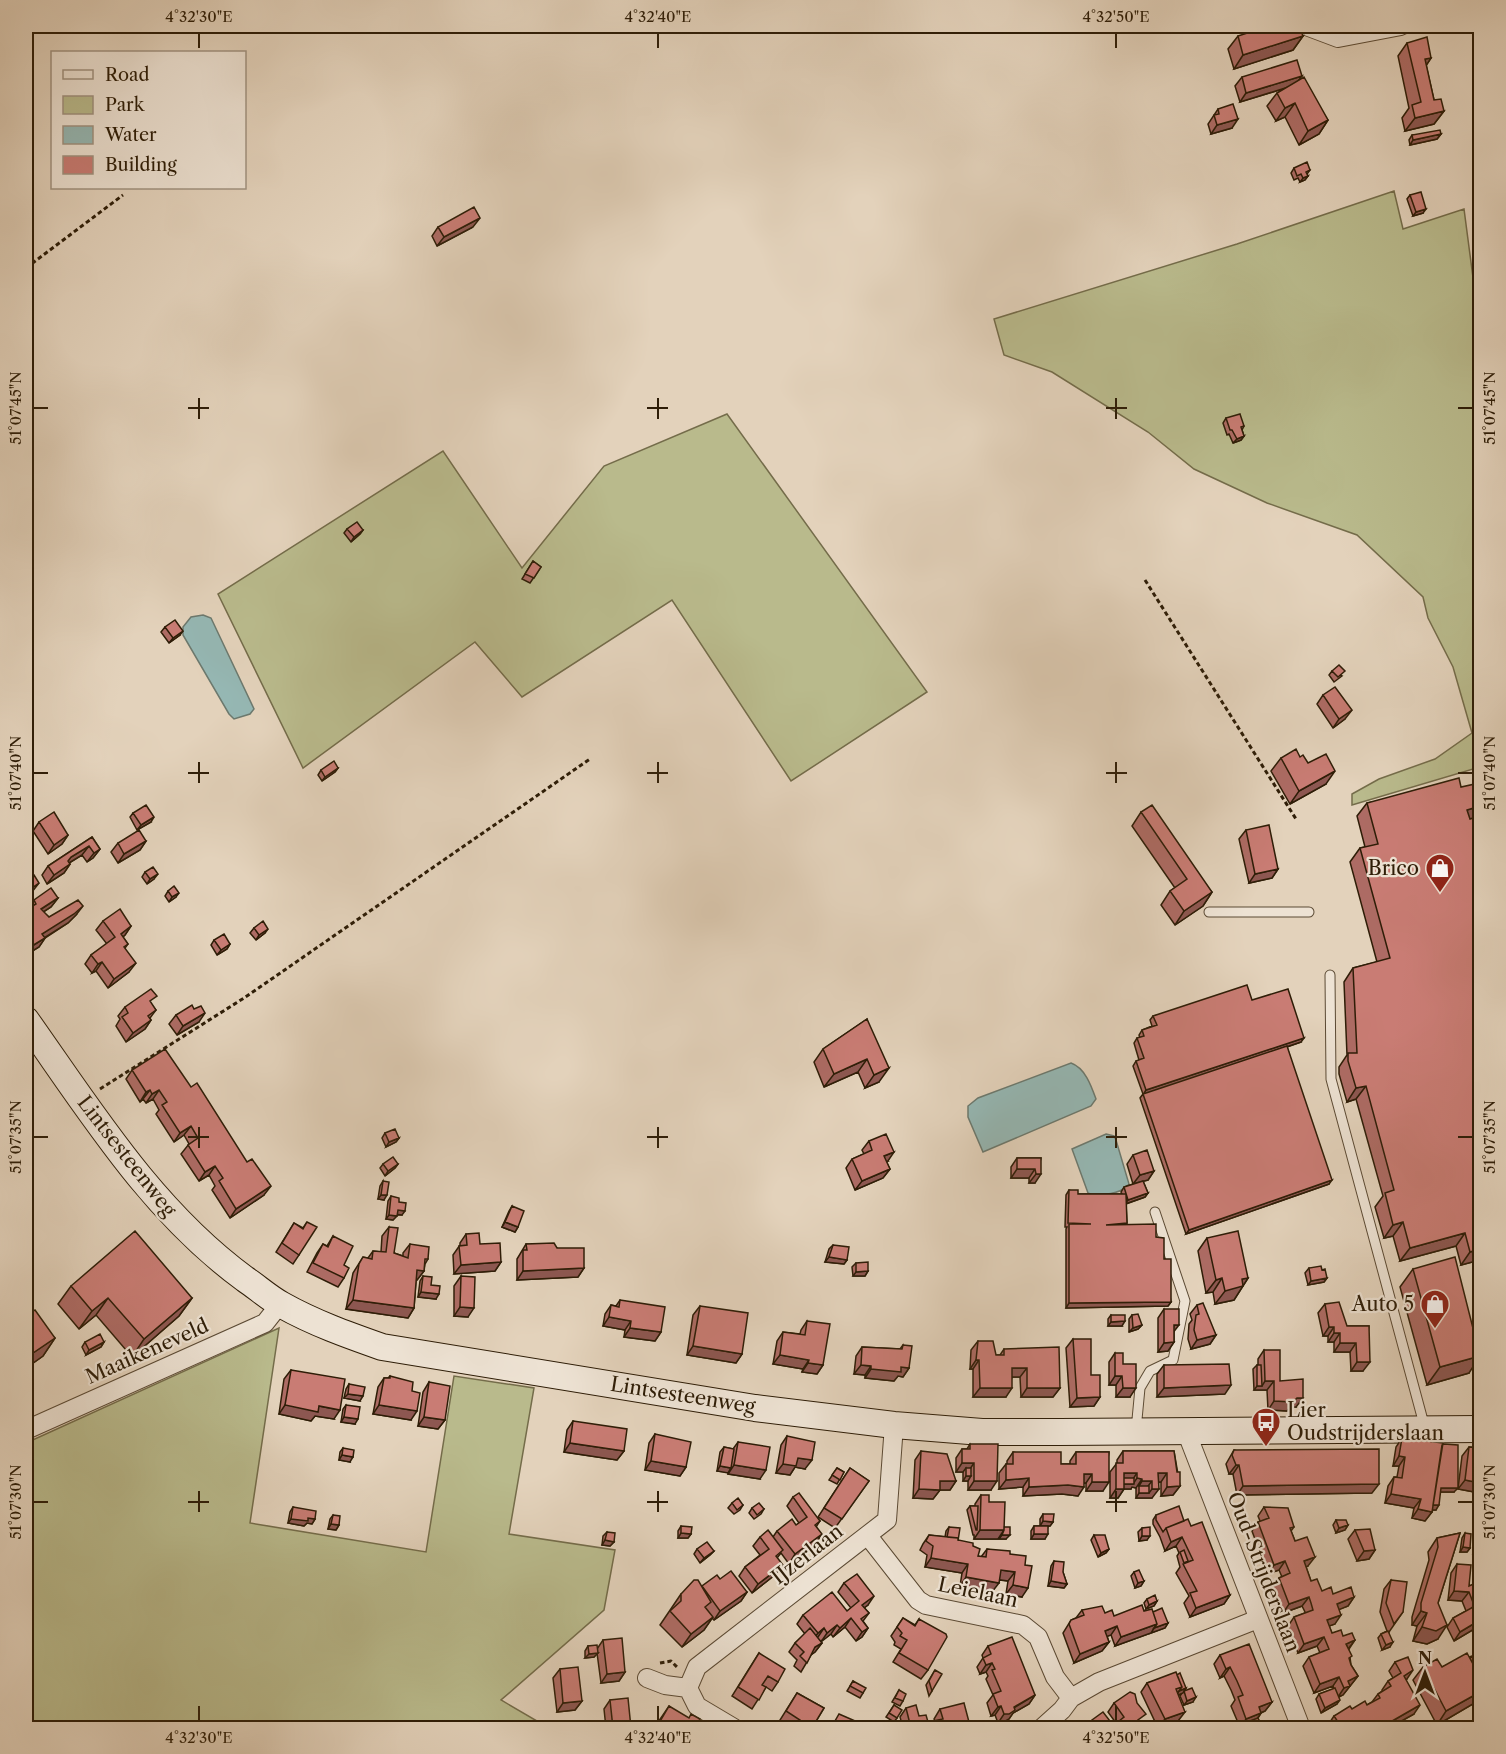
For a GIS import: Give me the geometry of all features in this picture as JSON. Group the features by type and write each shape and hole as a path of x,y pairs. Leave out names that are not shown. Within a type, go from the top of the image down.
{"street":[{"path":"1306,26 1338,38 1401,26"},
{"name":"Lintsesteenweg","path":"26,1020 142,1181 178,1221 223,1263 280,1304 340,1333 382,1347 755,1408 894,1425 982,1432 1480,1429"},
{"name":"Maaikeneveld","path":"26,1430 265,1323 280,1304"},
{"name":"IJzerlaan","path":"688,1688 697,1667 887,1520 894,1425"},
{"name":"Oud-Strijderslaan","path":"1186,1431 1301,1728"},
{"name":"Leielaan","path":"868,1536 918,1600 926,1605 1012,1621 1031,1631 1038,1637 1055,1677 1071,1698"},
{"path":"1042,1728 1062,1710 1071,1698 1123,1671 1258,1619"},
{"path":"647,1678 665,1685 688,1688 698,1706 734,1728"}],"lane":[{"path":"1209,912 1309,912"},
{"path":"1330,975 1331,1080 1426,1430"},
{"path":"1136,1432 1140,1388 1150,1371 1173,1360 1185,1301 1155,1212"}],"path":[{"path":"1480,184 1480,194"},
{"path":"26,268 123,195"},
{"path":"1144,580 1296,819"},
{"path":"83,1100 244,998 590,759"},
{"path":"660,1663 671,1661 678,1668"}],"green space":[{"path":"1394,191 1403,229 1464,209 1480,331 1480,767 1352,805 1352,794 1379,779 1435,759 1472,733 1453,667 1428,618 1423,597 1357,535 1267,503 1194,469 1148,432 1052,372 1004,355 994,319 1237,244"},
{"path":"727,414 927,692 791,781 672,600 522,697 475,642 303,768 218,594 443,451 522,568 604,466"},
{"path":"279,1328 250,1523 426,1552 454,1376 534,1388 509,1534 615,1550 604,1610 501,1700 549,1728 26,1728 26,1443"}],"water":[{"path":"203,615 211,618 254,709 250,714 234,719 229,714 183,635 183,627 191,617"},
{"path":"1071,1063 1084,1073 1090,1083 1096,1099 1091,1106 983,1152 968,1117 968,1106 978,1098"},
{"path":"1106,1134 1114,1136 1116,1140 1129,1184 1117,1192 1092,1195 1088,1193 1072,1149"}],"building":[{"path":"1269,26 1299,26 1303,36 1243,55 1238,36"},
{"path":"1427,37 1431,58 1425,59 1434,100 1441,99 1444,111 1415,118 1412,105 1421,102 1407,43"},
{"path":"1297,60 1302,76 1246,93 1242,77"},
{"path":"1304,77 1328,120 1308,131 1295,103 1285,108 1277,93"},
{"path":"1233,104 1238,119 1217,125 1214,115 1219,114 1218,109"},
{"path":"1440,130 1441,134 1413,140 1412,135"},
{"path":"1307,162 1310,170 1306,172 1308,176 1303,178 1301,174 1297,176 1294,168"},
{"path":"1421,192 1426,209 1416,212 1410,195"},
{"path":"474,207 480,218 444,237 438,227"},
{"path":"1240,414 1244,436 1237,439 1230,430 1226,418"},
{"path":"357,522 363,530 354,537 347,529"},
{"path":"533,561 541,567 534,578 525,574"},
{"path":"175,620 183,631 173,638 165,627"},
{"path":"1339,665 1345,671 1338,677 1332,671"},
{"path":"1335,687 1352,710 1339,719 1323,695"},
{"path":"1296,749 1300,757 1303,755 1308,763 1326,754 1335,771 1299,791 1281,758"},
{"path":"334,761 338,768 325,777 321,770"},
{"path":"1459,778 1461,787 1475,784 1480,804 1480,806 1467,810 1470,819 1480,816 1480,1249 1470,1252 1465,1233 1410,1248 1403,1222 1393,1225 1385,1193 1394,1190 1366,1086 1356,1088 1348,1061 1348,1053 1357,1053 1353,968 1390,958 1360,848 1378,844 1367,803"},
{"path":"146,805 154,817 141,825 133,813"},
{"path":"1152,805 1212,892 1184,911 1170,891 1187,879 1141,812"},
{"path":"54,812 68,835 54,845 39,822"},
{"path":"1269,825 1278,869 1255,874 1246,830"},
{"path":"139,830 146,841 124,854 118,843"},
{"path":"92,837 100,849 94,853 89,846 71,857 68,861 70,864 54,875 48,866"},
{"path":"153,867 158,874 150,879 145,872"},
{"path":"34,875 39,883 26,892 26,881"},
{"path":"174,886 179,893 172,897 168,891"},
{"path":"51,888 58,898 41,909 49,917 78,900 83,906 42,934 45,938 27,949 26,910 36,904 34,900"},
{"path":"120,909 131,926 121,934 128,944 124,947 136,963 114,979 102,962 98,964 91,955 115,937 103,921"},
{"path":"263,921 268,929 259,935 254,928"},
{"path":"224,934 230,944 221,950 214,940"},
{"path":"1247,985 1252,1000 1288,989 1304,1038 1146,1090 1136,1061 1144,1058 1137,1038 1144,1036 1142,1030 1157,1025 1153,1016"},
{"path":"151,989 157,996 150,1001 156,1010 148,1016 151,1020 133,1033 122,1017 128,1013 125,1007"},
{"path":"192,1005 194,1009 201,1006 205,1013 183,1026 176,1015"},
{"path":"867,1019 889,1068 874,1075 867,1059 834,1074 823,1049"},
{"path":"1287,1046 1332,1180 1189,1230 1143,1094"},
{"path":"165,1049 191,1087 197,1083 247,1162 252,1159 271,1186 236,1209 219,1181 223,1178 215,1166 205,1172 188,1145 198,1138 191,1126 180,1133 162,1105 167,1102 159,1090 152,1094 150,1090 146,1092 132,1070"},
{"path":"395,1129 399,1138 389,1142 385,1133"},
{"path":"886,1134 894,1152 884,1156 890,1169 862,1181 852,1159 872,1150 869,1141"},
{"path":"1147,1150 1154,1171 1140,1175 1133,1155"},
{"path":"393,1157 398,1164 388,1171 383,1164"},
{"path":"1017,1158 1041,1158 1041,1174 1036,1174 1035,1169 1017,1169"},
{"path":"383,1181 389,1182 387,1195 381,1195"},
{"path":"1143,1181 1148,1193 1128,1200 1124,1187"},
{"path":"1069,1190 1078,1190 1078,1194 1126,1194 1127,1223 1106,1225 1156,1224 1156,1237 1164,1238 1164,1259 1171,1259 1171,1302 1069,1303 1069,1224 1091,1224 1068,1223"},
{"path":"391,1196 399,1198 399,1202 406,1203 405,1211 398,1210 397,1216 389,1215"},
{"path":"512,1206 524,1211 518,1227 505,1222"},
{"path":"307,1222 317,1227 299,1255 282,1243 294,1223 303,1229"},
{"path":"389,1227 398,1228 394,1253 408,1258 410,1244 429,1247 424,1271 417,1270 414,1308 353,1300 359,1264 363,1257 372,1259 373,1251 386,1252"},
{"path":"135,1231 192,1298 144,1339 108,1298 92,1311 71,1286"},
{"path":"1238,1231 1248,1278 1242,1279 1243,1286 1225,1291 1222,1278 1216,1280 1207,1238"},
{"path":"479,1233 480,1244 500,1243 501,1262 461,1265 459,1246 467,1245 466,1234"},
{"path":"333,1236 353,1246 344,1265 349,1268 344,1278 313,1263 323,1244 328,1247"},
{"path":"554,1243 557,1248 584,1248 584,1268 523,1271 523,1250 527,1250 526,1244"},
{"path":"833,1245 849,1247 847,1260 829,1257"},
{"path":"1455,1257 1480,1356 1440,1367 1413,1269"},
{"path":"868,1262 868,1271 856,1272 856,1263"},
{"path":"1321,1266 1322,1270 1325,1269 1327,1278 1311,1281 1309,1268"},
{"path":"423,1276 432,1277 431,1285 440,1286 439,1294 421,1292"},
{"path":"461,1276 475,1277 474,1308 460,1307"},
{"path":"620,1300 665,1307 661,1332 630,1328 631,1321 609,1317 611,1305 619,1307"},
{"path":"1339,1302 1347,1326 1369,1326 1370,1362 1357,1362 1356,1343 1340,1343 1340,1333 1334,1333 1334,1327 1329,1327 1325,1304"},
{"path":"1203,1303 1216,1335 1197,1340 1194,1330 1196,1315 1199,1314 1197,1305"},
{"path":"700,1306 748,1313 742,1354 693,1346"},
{"path":"1164,1309 1179,1309 1179,1325 1174,1325 1174,1342 1164,1343"},
{"path":"35,1310 55,1338 30,1355 26,1351 26,1316"},
{"path":"1138,1314 1142,1325 1133,1328 1132,1315"},
{"path":"1111,1315 1125,1315 1125,1321 1111,1322"},
{"path":"807,1321 830,1324 823,1365 780,1355 783,1332 805,1335"},
{"path":"100,1334 104,1342 89,1350 85,1342"},
{"path":"1073,1339 1091,1339 1091,1375 1100,1375 1100,1397 1077,1398"},
{"path":"978,1341 993,1341 996,1355 1004,1355 1004,1349 1059,1347 1060,1388 1027,1388 1027,1368 1012,1368 1012,1388 980,1388 979,1360 976,1360"},
{"path":"903,1345 912,1346 909,1368 901,1367 901,1372 871,1369 871,1366 861,1365 862,1347 902,1349"},
{"path":"1264,1350 1280,1350 1280,1381 1303,1379 1303,1398 1297,1398 1293,1402 1274,1401 1274,1381 1265,1381"},
{"path":"1115,1353 1123,1353 1123,1364 1136,1364 1136,1388 1123,1388 1122,1376 1115,1376"},
{"path":"1229,1364 1231,1385 1164,1388 1164,1365"},
{"path":"1257,1365 1261,1365 1262,1386 1257,1386"},
{"path":"291,1370 345,1379 340,1410 319,1406 318,1412 285,1405"},
{"path":"390,1376 413,1382 412,1391 420,1393 417,1411 379,1405 384,1378 390,1378"},
{"path":"429,1382 450,1386 445,1420 424,1417"},
{"path":"349,1384 365,1387 363,1396 348,1394"},
{"path":"346,1405 360,1407 358,1419 344,1417"},
{"path":"573,1421 627,1429 624,1451 570,1443"},
{"path":"655,1434 691,1442 686,1467 651,1461"},
{"path":"787,1436 815,1442 812,1460 798,1458 796,1466 783,1464"},
{"path":"1402,1438 1443,1443 1432,1512 1418,1509 1421,1499 1391,1494 1394,1477 1402,1478 1405,1457 1399,1456"},
{"path":"738,1442 770,1447 766,1470 734,1465"},
{"path":"970,1444 998,1444 997,1481 974,1481 974,1463 962,1463 962,1449 970,1449"},
{"path":"1442,1445 1458,1445 1458,1488 1441,1488 1439,1505 1433,1505"},
{"path":"724,1447 734,1449 731,1468 720,1466"},
{"path":"1469,1447 1480,1448 1480,1483 1465,1480"},
{"path":"343,1448 354,1450 353,1457 342,1455"},
{"path":"1379,1449 1379,1484 1243,1486 1239,1465 1236,1465 1232,1455 1234,1450"},
{"path":"921,1451 947,1454 956,1481 940,1481 940,1490 919,1489"},
{"path":"1123,1451 1174,1451 1177,1472 1180,1472 1180,1486 1167,1487 1167,1473 1158,1473 1159,1489 1152,1489 1152,1481 1142,1481 1137,1478 1137,1473 1124,1473 1124,1489 1116,1489 1116,1463 1123,1463"},
{"path":"1013,1452 1061,1452 1061,1464 1076,1464 1076,1452 1109,1452 1109,1482 1092,1482 1092,1474 1084,1474 1084,1487 1068,1485 1029,1487 1029,1478 1006,1480 1006,1464 1013,1464"},
{"path":"837,1468 844,1472 840,1480 832,1475"},
{"path":"850,1468 869,1481 842,1519 824,1508"},
{"path":"966,1468 971,1468 971,1476 966,1476"},
{"path":"1124,1478 1134,1478 1134,1484 1124,1484"},
{"path":"1139,1486 1149,1486 1149,1493 1139,1493"},
{"path":"799,1493 820,1521 815,1525 822,1534 795,1554 777,1531 792,1519 796,1525 807,1517 793,1497"},
{"path":"981,1495 989,1495 989,1502 1005,1502 1004,1530 980,1530"},
{"path":"738,1498 743,1505 737,1510 732,1503"},
{"path":"759,1503 764,1509 757,1515 752,1508"},
{"path":"970,1506 978,1506 977,1530 976,1530"},
{"path":"1179,1506 1184,1521 1166,1528 1163,1532 1156,1520 1156,1515"},
{"path":"293,1507 316,1511 315,1519 308,1518 308,1521 291,1519"},
{"path":"1264,1507 1288,1508 1294,1527 1290,1528 1295,1541 1307,1537 1315,1557 1304,1561 1311,1581 1317,1579 1322,1591 1331,1587 1333,1594 1351,1587 1354,1597 1337,1604 1341,1615 1327,1620 1332,1633 1341,1630 1343,1636 1352,1633 1355,1640 1346,1644 1352,1656 1349,1658 1351,1665 1358,1676 1348,1681 1350,1686 1344,1688 1339,1677 1320,1684 1309,1657 1329,1649 1324,1637 1304,1644 1294,1617 1313,1610 1311,1603 1309,1597 1289,1604 1279,1578 1290,1573 1285,1561 1274,1565 1258,1522 1269,1518"},
{"path":"1043,1514 1054,1514 1053,1522 1043,1521"},
{"path":"333,1515 340,1516 339,1525 331,1524"},
{"path":"1188,1519 1191,1526 1202,1522 1230,1595 1196,1608 1190,1593 1197,1591 1183,1564 1193,1560 1182,1537 1171,1542 1166,1528"},
{"path":"1336,1520 1346,1520 1348,1525 1339,1528"},
{"path":"681,1526 692,1527 691,1534 681,1533"},
{"path":"1034,1526 1048,1526 1048,1534 1034,1534"},
{"path":"949,1527 960,1528 958,1541 958,1538 947,1537"},
{"path":"1004,1527 1010,1527 1010,1535 1002,1535"},
{"path":"1150,1527 1150,1536 1142,1536 1142,1528"},
{"path":"1370,1529 1375,1550 1364,1551 1355,1530"},
{"path":"768,1530 783,1550 776,1556 783,1565 758,1584 745,1567 769,1549 760,1537"},
{"path":"607,1532 615,1533 614,1542 605,1540"},
{"path":"1460,1533 1438,1603 1447,1625 1436,1631 1422,1627 1427,1613 1421,1611 1421,1603 1438,1547 1437,1538"},
{"path":"1465,1533 1471,1534 1470,1548 1463,1547"},
{"path":"929,1535 958,1538 958,1540 973,1543 973,1546 980,1549 978,1556 986,1557 987,1549 1010,1551 1010,1554 1026,1556 1025,1565 1032,1566 1028,1588 1013,1585 1015,1572 1001,1570 999,1583 966,1577 968,1564 931,1558 933,1546 926,1541"},
{"path":"1094,1535 1105,1535 1109,1549 1101,1553"},
{"path":"707,1542 714,1551 704,1558 697,1549"},
{"path":"1477,1543 1480,1543 1480,1550 1476,1550"},
{"path":"1184,1550 1188,1561 1184,1563 1180,1552"},
{"path":"1054,1561 1064,1562 1063,1572 1067,1584 1051,1581"},
{"path":"1457,1564 1471,1565 1469,1586 1478,1582 1480,1602 1474,1605 1469,1592 1454,1591"},
{"path":"1139,1570 1144,1581 1138,1583 1134,1572"},
{"path":"731,1571 747,1592 720,1611 702,1586 717,1575 720,1579"},
{"path":"857,1574 874,1596 862,1605 869,1613 861,1619 868,1628 862,1632 851,1618 840,1628 837,1625 827,1633 824,1628 818,1633 803,1615 832,1592 847,1611 859,1601 844,1583"},
{"path":"694,1580 698,1580 711,1602 705,1607 713,1617 691,1634 670,1611 681,1601 681,1594"},
{"path":"1391,1580 1407,1582 1403,1612 1394,1624 1386,1603"},
{"path":"1155,1595 1157,1601 1149,1605 1147,1599"},
{"path":"1142,1605 1144,1611 1152,1609 1157,1624 1121,1637 1117,1626 1105,1631 1109,1642 1080,1654 1069,1624 1071,1620 1084,1615 1082,1610 1102,1606 1105,1613 1112,1610 1114,1616"},
{"path":"1475,1606 1480,1620 1460,1632 1453,1618"},
{"path":"1162,1608 1168,1623 1154,1628 1157,1624 1153,1612"},
{"path":"903,1618 915,1626 919,1619 946,1634 947,1637 928,1670 899,1653 907,1640 900,1636 902,1633 897,1627"},
{"path":"810,1628 822,1643 815,1647 807,1663 800,1656 804,1652 795,1643"},
{"path":"1388,1631 1393,1642 1386,1645 1381,1634"},
{"path":"1012,1637 1035,1695 1014,1707 1015,1710 1009,1714 1004,1714 1001,1706 998,1707 993,1694 1001,1691 992,1670 995,1669 992,1663 986,1665 983,1658 991,1654 988,1646"},
{"path":"622,1638 625,1672 607,1674 603,1640"},
{"path":"1249,1644 1272,1702 1259,1707 1261,1713 1246,1719 1238,1697 1243,1695 1230,1667 1226,1669 1220,1655"},
{"path":"597,1645 598,1653 589,1654 588,1646"},
{"path":"759,1653 785,1669 778,1682 768,1676 762,1685 766,1687 759,1700 738,1687"},
{"path":"1467,1653 1480,1677 1480,1692 1446,1711 1423,1667 1437,1659 1442,1667"},
{"path":"1480,1653 1480,1677 1470,1658"},
{"path":"1408,1657 1413,1670 1404,1676 1420,1705 1380,1728 1342,1728 1334,1716 1350,1706 1352,1709 1365,1701 1367,1705 1380,1698 1378,1694 1391,1686 1388,1681 1401,1673 1395,1662"},
{"path":"578,1667 582,1701 563,1703 560,1669"},
{"path":"935,1670 942,1674 932,1691 929,1681"},
{"path":"1176,1672 1182,1687 1176,1689 1185,1712 1165,1719 1147,1683"},
{"path":"1180,1673 1186,1688 1179,1691 1182,1687 1177,1675"},
{"path":"853,1681 866,1688 863,1693 850,1686"},
{"path":"1192,1688 1196,1697 1187,1701 1184,1691"},
{"path":"1335,1688 1340,1700 1325,1708 1319,1694"},
{"path":"899,1690 906,1694 903,1701 895,1698"},
{"path":"1130,1692 1135,1694 1137,1703 1146,1714 1138,1720 1142,1726 1139,1728 1081,1728 1103,1712 1113,1725 1119,1721 1124,1717 1114,1703"},
{"path":"797,1693 824,1708 812,1728 786,1711"},
{"path":"628,1698 631,1728 613,1728 610,1700"},
{"path":"964,1703 969,1722 962,1724 963,1728 911,1728 906,1708 916,1705 919,1716 926,1715 928,1722 943,1719 940,1709"},
{"path":"894,1705 902,1710 897,1718 889,1713"},
{"path":"669,1706 689,1718 691,1714 700,1719 694,1728 656,1728"},
{"path":"839,1714 869,1727 869,1728 831,1728"},
{"path":"1258,1718 1262,1728 1231,1728"}],"place":[{"name":"Brico","path":"1440,894"},
{"name":"Auto 5","path":"1435,1330"},
{"name":"Lier Oudstrijderslaan","path":"1266,1448"}]}
